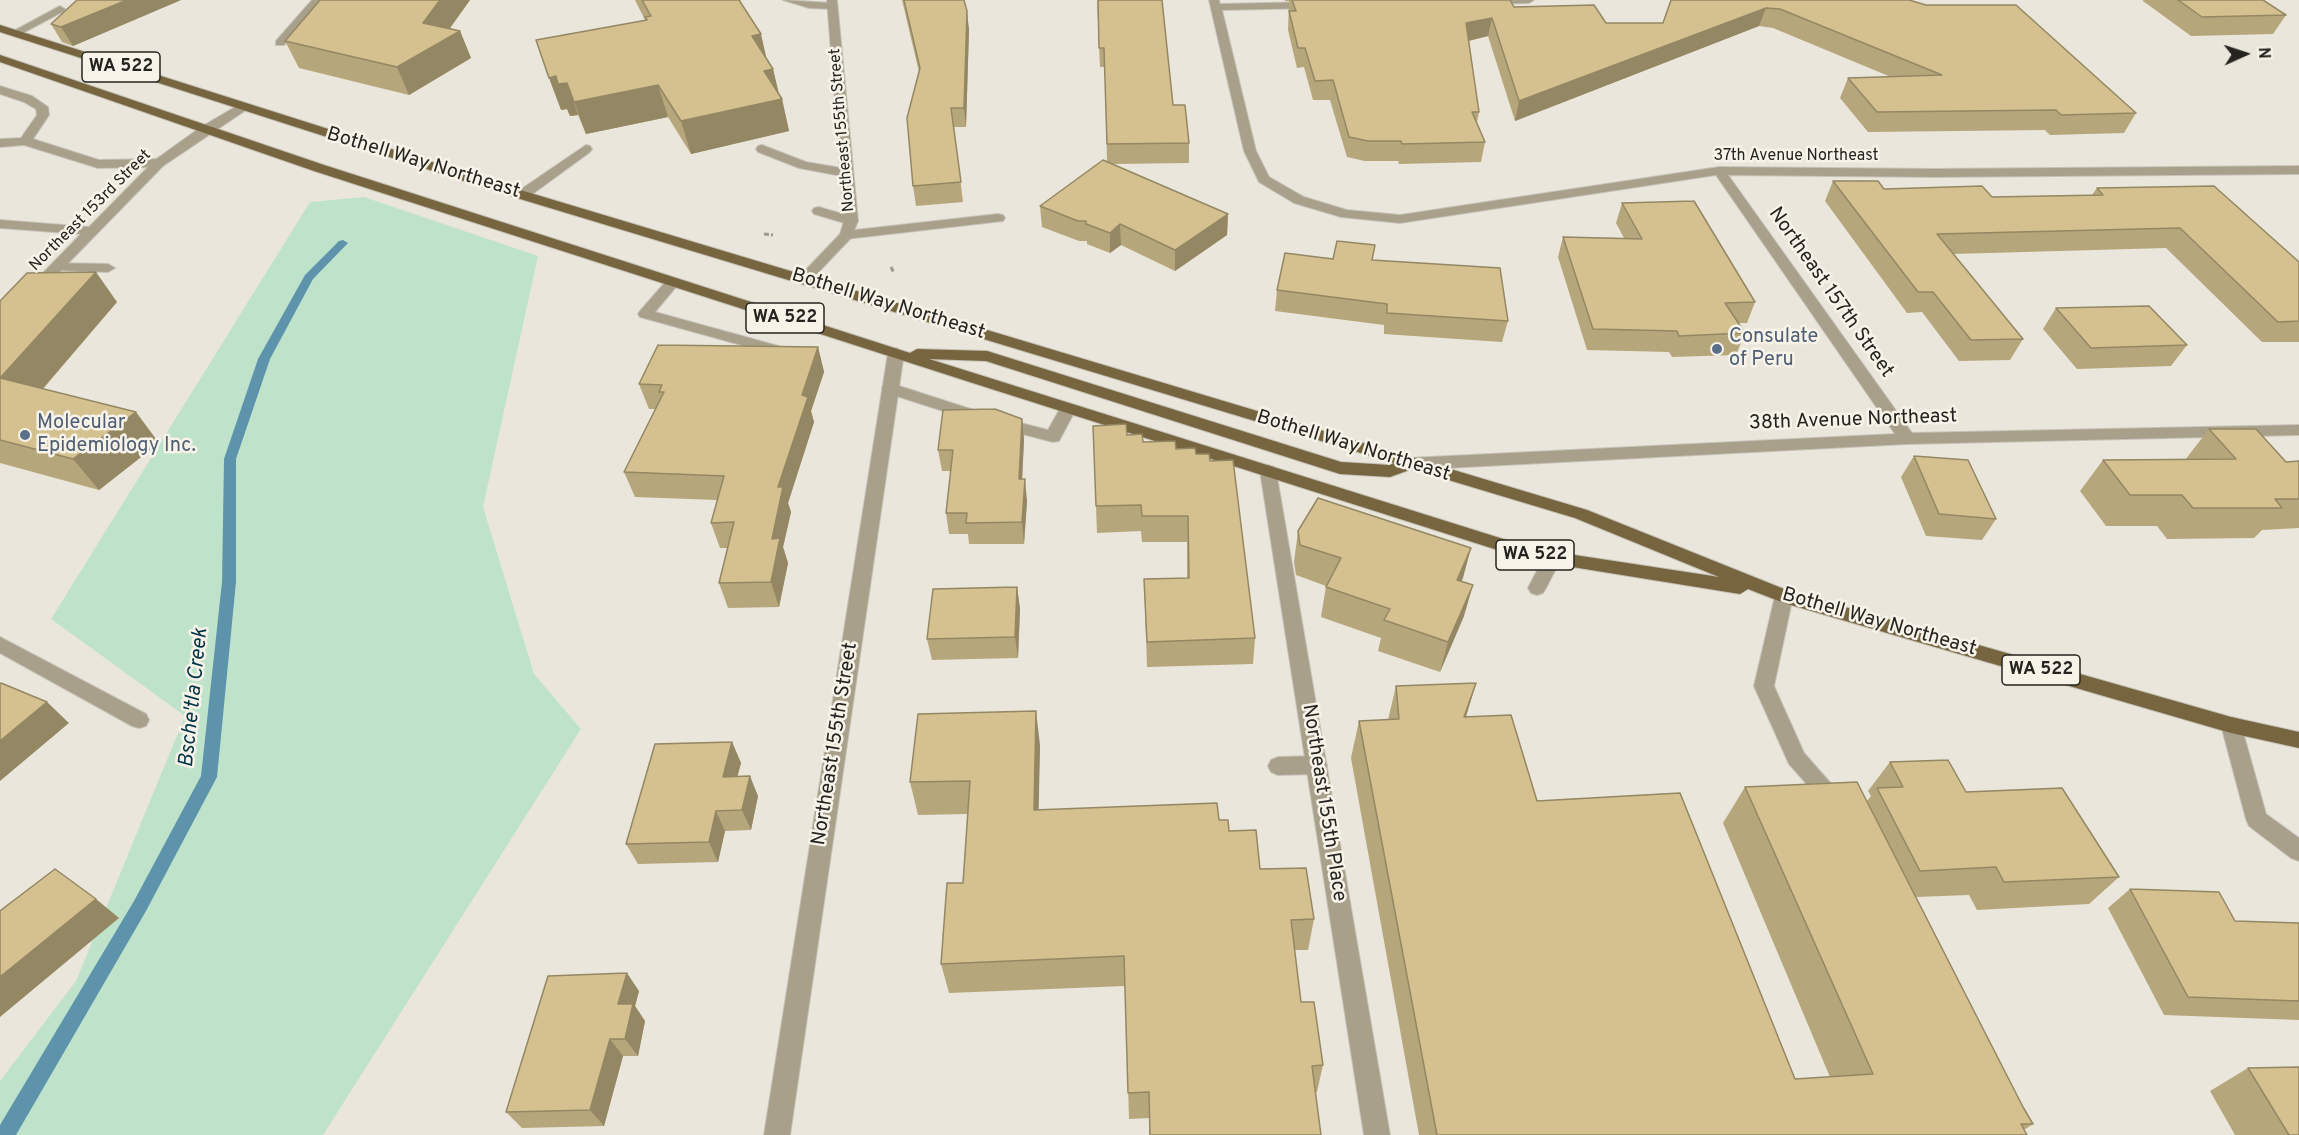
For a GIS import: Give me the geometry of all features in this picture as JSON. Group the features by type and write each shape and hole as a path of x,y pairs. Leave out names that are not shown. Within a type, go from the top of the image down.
{"main road":[{"name":"Bothell Way Northeast","path":"0,28 522,195 1581,514 1778,594 2231,725 2299,740"},
{"name":"Bothell Way Northeast","path":"0,58 205,130 673,282 1068,409 1535,555 1778,594"},
{"path":"896,353 987,356 1340,468 1390,471 1409,464"}],"street":[{"path":"280,43 318,0"},
{"path":"788,0 809,5 832,3"},
{"path":"1471,1 1529,0"},
{"name":"Northeast 155th Street","path":"804,279 846,235 851,221 832,3"},
{"path":"1214,3 1320,4"},
{"name":"37th Avenue Northeast","path":"1214,3 1250,151 1264,179 1299,200 1346,214 1400,219 1719,171 1934,173 2299,170"},
{"path":"15,33 60,9"},
{"path":"0,90 28,99 42,107 43,115 25,141"},
{"name":"Northeast 153rd Street","path":"24,301 159,163 242,107"},
{"path":"0,143 25,141 98,164 159,163"},
{"path":"522,195 586,149"},
{"path":"762,149 803,165 847,173"},
{"name":"Northeast 157th Street","path":"1719,171 1907,439"},
{"path":"819,211 851,221"},
{"path":"846,235 998,218"},
{"path":"0,224 90,231"},
{"path":"56,267 108,268"},
{"path":"673,282 645,314 794,354"},
{"name":"Northeast 155th Street","path":"777,1135 896,353"},
{"path":"890,388 946,408 1053,437 1068,409"},
{"name":"38th Avenue Northeast","path":"1409,464 1907,439 2299,430"},
{"name":"Northeast 155th Place","path":"1268,471 1377,1135"},
{"path":"1537,588 1553,557"},
{"path":"1778,594 1764,686 1796,758 1837,805 1848,826"},
{"path":"0,644 139,720"},
{"path":"2231,725 2257,819 2299,851"},
{"path":"1278,766 1317,765"}],"path":[{"path":"764,234 773,235"},
{"path":"891,267 894,273"}],"green space":[{"path":"364,197 538,256 483,507 534,674 581,729 323,1135 0,1135 0,1081 76,981 185,716 51,619 310,202"}],"building":[{"path":"77,0 127,0 61,27 51,24"},
{"path":"320,0 440,0 423,23 460,31 397,67 285,41"},
{"path":"642,0 739,0 761,34 752,36 773,69 764,71 782,99 681,121 658,85 574,102 567,83 558,84 556,76 549,78 536,40 647,20 645,17 651,16"},
{"path":"904,0 964,0 967,11 964,108 951,108 961,182 913,186 907,118 920,68"},
{"path":"1098,0 1162,0 1173,105 1185,105 1189,143 1107,144 1104,48 1099,48"},
{"path":"1292,0 1510,0 1514,7 1594,5 1606,23 1663,23 1671,0 1909,0 1926,5 2016,5 2136,113 2061,115 2056,110 1877,112 1848,78 1942,75 1780,9 1766,8 1519,101 1492,18 1466,23 1479,112 1472,112 1485,142 1402,144 1401,141 1368,141 1349,137 1333,80 1315,81 1305,48 1298,48 1289,11 1296,11"},
{"path":"2178,0 2263,0 2286,15 2202,17"},
{"path":"1103,160 1228,214 1175,250 1120,224 1110,233 1086,224 1086,221 1078,221 1040,206"},
{"path":"1833,181 1878,181 1884,189 1982,186 1992,197 2103,195 2097,188 2214,186 2299,262 2299,321 2278,322 2180,228 1937,234 2023,339 1971,340 1933,292 1918,292"},
{"path":"1694,201 1755,302 1725,303 1745,333 1679,336 1677,331 1593,329 1563,237 1642,239 1622,203"},
{"path":"1337,241 1375,245 1372,260 1500,268 1508,321 1387,313 1387,304 1277,290 1285,253 1333,259"},
{"path":"96,272 0,378 0,301 27,273"},
{"path":"2149,306 2187,345 2091,348 2056,308"},
{"path":"658,345 818,347 802,395 808,397 778,487 783,487 772,539 780,538 771,582 719,583 734,522 711,523 724,476 624,472 664,392 659,392 662,385 639,384"},
{"path":"0,378 136,412 73,459 0,440"},
{"path":"995,409 1022,419 1019,479 1025,479 1022,522 966,523 967,513 946,513 953,450 938,450 943,410"},
{"path":"1126,424 1127,435 1142,434 1143,442 1175,441 1176,449 1195,448 1196,454 1209,454 1210,461 1233,460 1255,638 1147,642 1144,579 1189,578 1188,516 1142,516 1141,505 1096,506 1093,426"},
{"path":"2209,429 2256,429 2286,462 2299,461 2299,499 2275,499 2282,508 2193,508 2182,495 2130,495 2103,460 2236,459"},
{"path":"1914,456 1968,460 1996,519 1939,514"},
{"path":"1318,498 1471,548 1457,580 1473,585 1448,642 1384,620 1390,609 1326,587 1341,558 1300,545 1298,531"},
{"path":"1017,587 1015,637 927,639 933,589"},
{"path":"1476,683 1464,717 1511,715 1537,801 1680,793 1795,1079 1873,1074 1745,787 1857,782 2033,1124 2021,1124 2027,1135 1437,1135 1359,721 1399,719 1396,686"},
{"path":"0,684 47,702 0,741"},
{"path":"1036,711 1034,810 1217,803 1219,820 1228,820 1229,831 1256,830 1260,869 1306,868 1314,919 1291,920 1301,1002 1314,1002 1323,1065 1312,1066 1321,1135 1150,1135 1149,1092 1128,1093 1124,956 941,964 947,883 963,883 970,781 910,782 918,714"},
{"path":"732,742 723,777 750,776 742,810 716,811 709,842 626,844 655,744"},
{"path":"1948,760 1966,792 2062,788 2119,877 2004,882 1996,867 1920,871 1877,788 1903,787 1890,762"},
{"path":"55,869 96,899 0,977 0,911"},
{"path":"2130,889 2219,892 2235,921 2299,923 2299,1001 2188,997"},
{"path":"627,973 618,1004 633,1004 625,1039 610,1039 590,1110 506,1112 548,976"},
{"path":"2299,1067 2299,1135 2289,1135 2248,1068"}],"waterway":[{"name":"Bsche'tla Creek","path":"5,1135 140,906 209,777 229,582 230,459 264,359 309,277 343,243"}],"place":[{"name":"Consulate of Peru","path":"1717,349"},
{"name":"Molecular Epidemiology Inc.","path":"25,435"}]}
